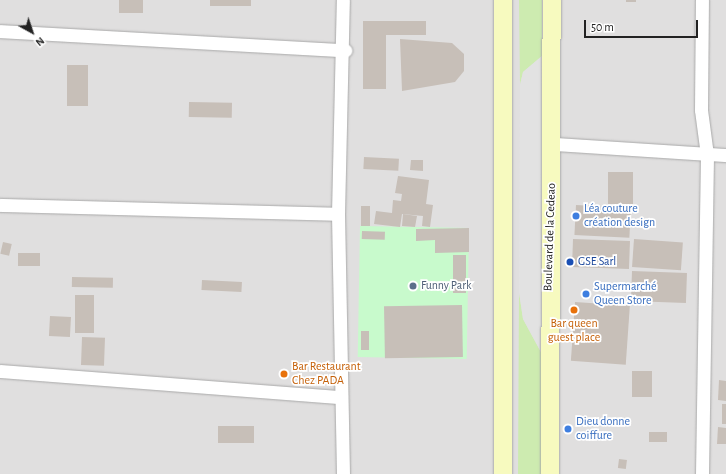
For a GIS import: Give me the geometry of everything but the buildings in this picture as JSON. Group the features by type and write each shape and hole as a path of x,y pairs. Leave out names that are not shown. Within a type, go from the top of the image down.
{"main road":[{"path":"503,0 503,474"},
{"name":"Boulevard de la Cedeao","path":"550,474 548,276 554,144 552,0"}],"street":[{"path":"343,0 345,50 338,214 343,474"},
{"path":"702,0 701,110 707,155 702,474"},
{"path":"0,31 345,50"},
{"path":"554,144 707,155 726,155"},
{"path":"0,204 338,214"},
{"path":"0,371 341,397"}],"shaded area":[{"path":"0,0 726,0 726,474 0,474"},
{"path":"542,56 540,280 542,354 523,319 519,292 520,85 523,72"}],"green space":[{"path":"519,0 542,0 542,56 523,72 520,85"},
{"path":"360,226 469,228 467,359 358,357"},
{"path":"519,292 523,319 542,354 542,474 518,474"}],"place":[{"name":"Léa couture création design","path":"576,216"},
{"name":"GSE Sarl","path":"570,262"},
{"name":"Funny Park","path":"413,286"},
{"name":"Supermarché Queen Store","path":"586,294"},
{"name":"Bar queen guest place","path":"574,310"},
{"name":"Bar Restaurant Chez PADA","path":"284,374"},
{"name":"Dieu donne coiffure","path":"568,429"}]}
